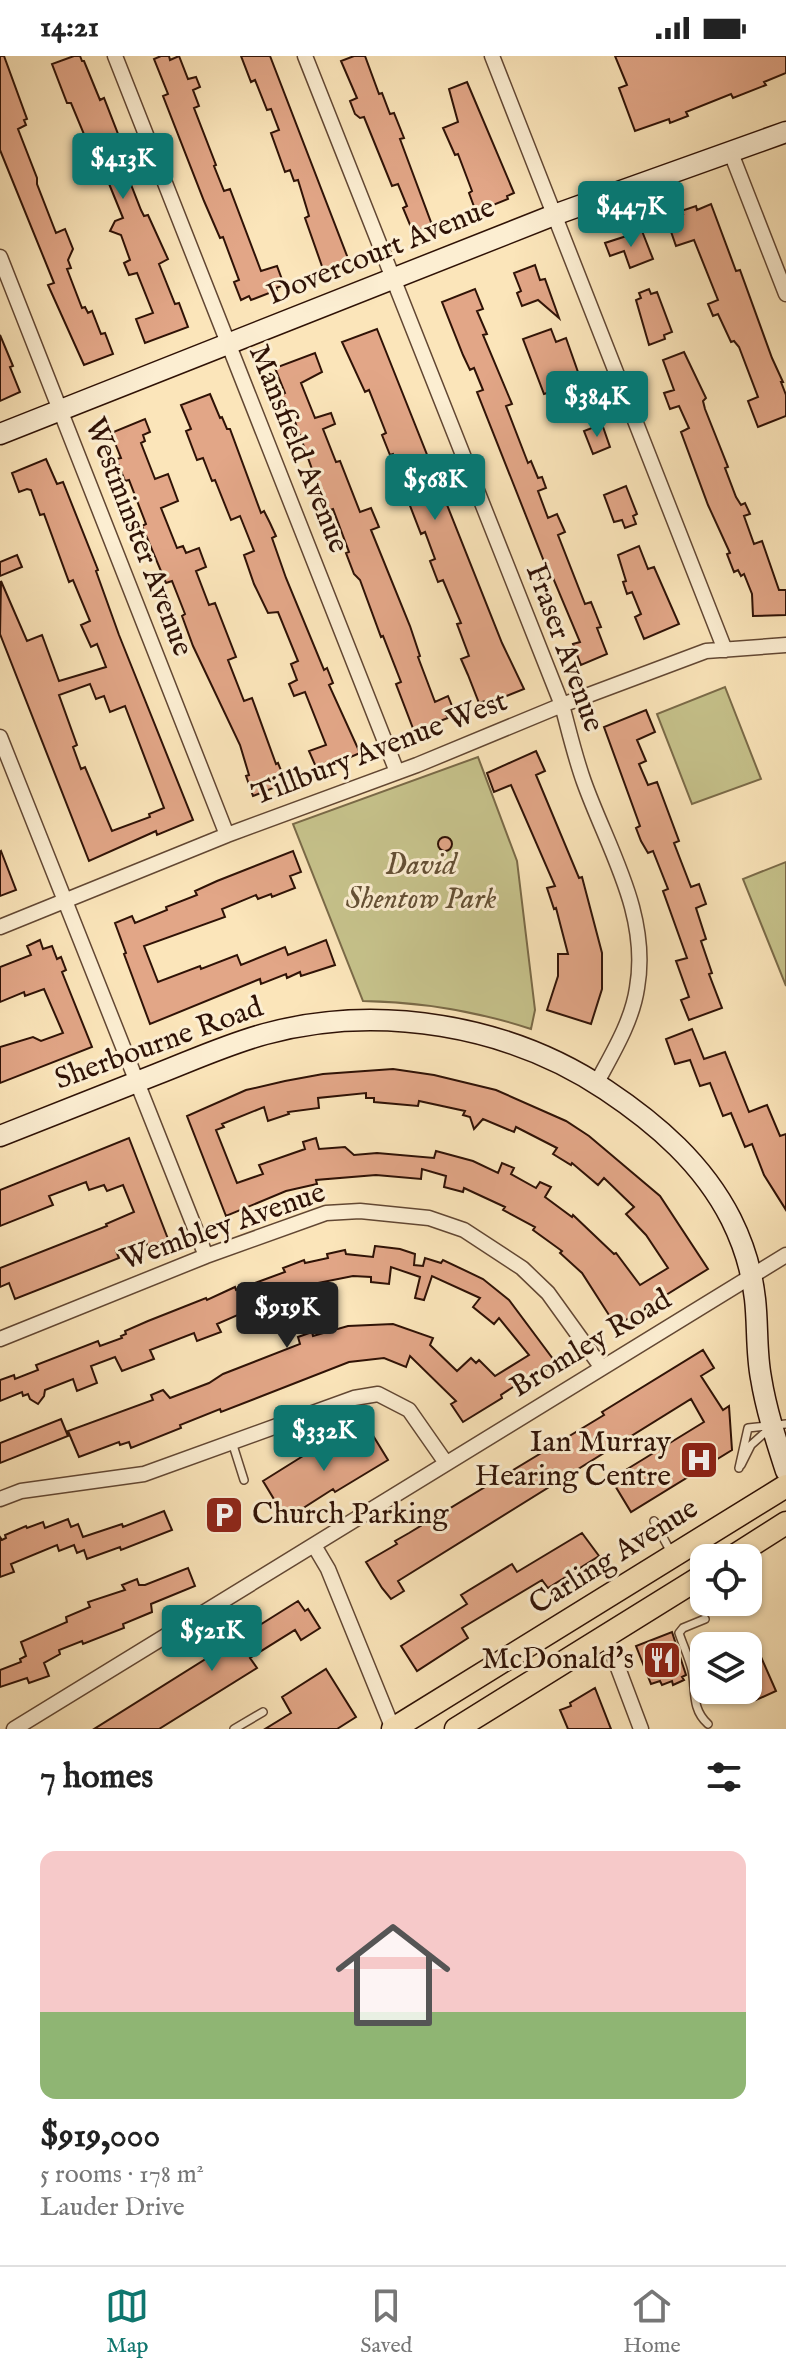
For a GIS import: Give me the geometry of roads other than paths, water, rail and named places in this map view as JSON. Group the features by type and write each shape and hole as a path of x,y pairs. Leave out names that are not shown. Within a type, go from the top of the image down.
{"main road":[{"name":"Carling Avenue","path":"393,1729 786,1486"},
{"name":"Carling Avenue","path":"753,1544 786,1523"},
{"name":"Carling Avenue","path":"456,1729 690,1584"}],"street":[{"name":"Mansfield Avenue","path":"115,56 397,772"},
{"name":"Fraser Avenue","path":"305,56 562,705 583,781 634,908 639,945 636,997 596,1084"},
{"path":"492,56 725,650"},
{"name":"Dovercourt Avenue","path":"0,434 554,215 786,132"},
{"path":"731,153 786,294"},
{"name":"Westminster Avenue","path":"0,257 227,835"},
{"name":"Tillbury Avenue West","path":"0,927 227,835 706,651 786,645"},
{"path":"0,737 206,1256"},
{"name":"Sherbourne Road","path":"0,1136 265,1034 305,1026 391,1021 442,1027 532,1049 596,1084 635,1110 674,1142 711,1183 745,1251 755,1297 760,1375 779,1425 786,1471"},
{"name":"Wembley Avenue","path":"0,1339 206,1256 326,1213 360,1211 429,1218 464,1230 522,1268 548,1293 602,1368"},
{"name":"Bromley Road","path":"14,1729 786,1255"},
{"path":"0,1499 21,1491 144,1474 354,1398 378,1394 409,1410 446,1463"},
{"path":"315,1547 328,1569 393,1729"},
{"path":"606,1636 641,1729"}],"lane":[{"path":"779,1425 751,1445 739,1468 748,1428 779,1425"},
{"path":"232,1442 244,1480"},
{"path":"654,1521 673,1556"},
{"path":"705,1619 683,1628 679,1633 693,1673 692,1694 700,1717 708,1724"},
{"path":"234,1729 263,1712"}],"place":[{"name":"Ian Murray Hearing Centre","path":"699,1460"},
{"name":"Church Parking","path":"224,1515"},
{"name":"McDonald's","path":"662,1660"}],"park label":[{"name":"David Shentow Park","path":"421,883"}]}
